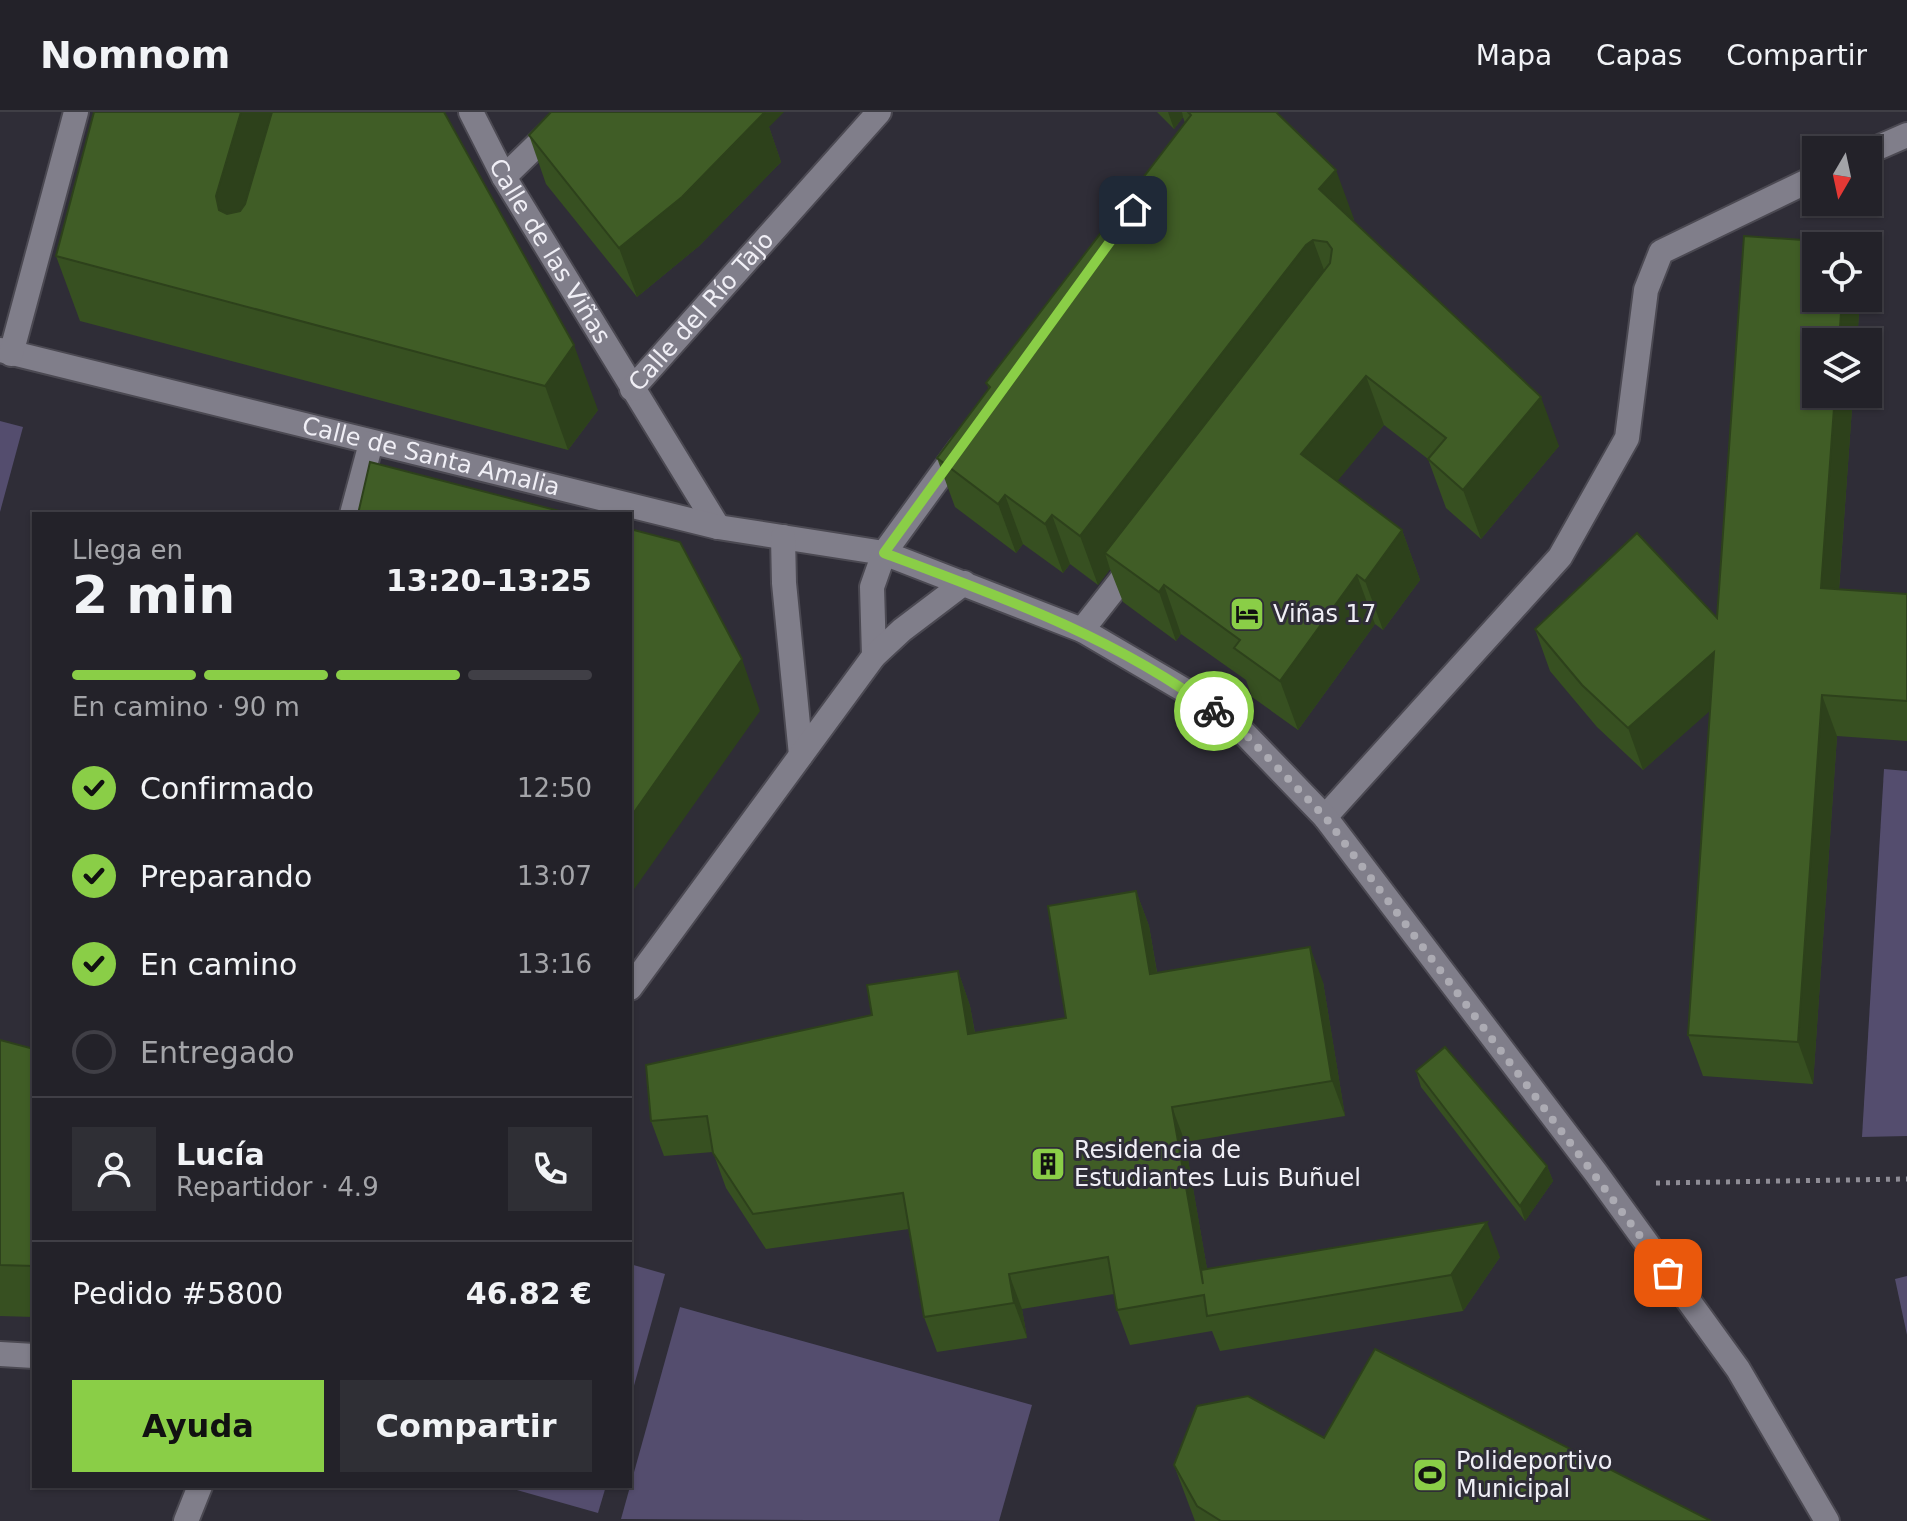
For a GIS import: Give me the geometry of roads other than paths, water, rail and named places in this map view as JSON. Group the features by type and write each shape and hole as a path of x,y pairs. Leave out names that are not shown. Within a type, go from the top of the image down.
{"street":[{"path":"6,352 76,112"},
{"name":"Calle de las Viñas","path":"471,112 504,177 632,389"},
{"path":"504,177 571,112"},
{"name":"Calle del Río Tajo","path":"718,527 632,389 879,112"},
{"path":"1882,146 1907,135"},
{"path":"1325,817 1560,557 1627,438 1643,302 1661,252 1802,184"},
{"name":"Calle de Santa Amalia","path":"6,352 718,527 884,553 1082,630 1196,697 1245,734 1325,817 1596,1173 1738,1369 1827,1521"},
{"path":"874,656 872,587 884,553 976,427"},
{"path":"353,512 371,443"},
{"path":"783,537 784,583 801,755"},
{"path":"1082,630 1151,542"},
{"path":"632,985 874,656 902,630 964,583"},
{"path":"0,1354 32,1356"},
{"path":"186,1521 199,1488"}],"place":[{"name":"Viñas 17","path":"1247,614"},
{"name":"Residencia de Estudiantes Luis Buñuel","path":"1048,1164"},
{"name":"Polideportivo Municipal","path":"1430,1475"}]}
